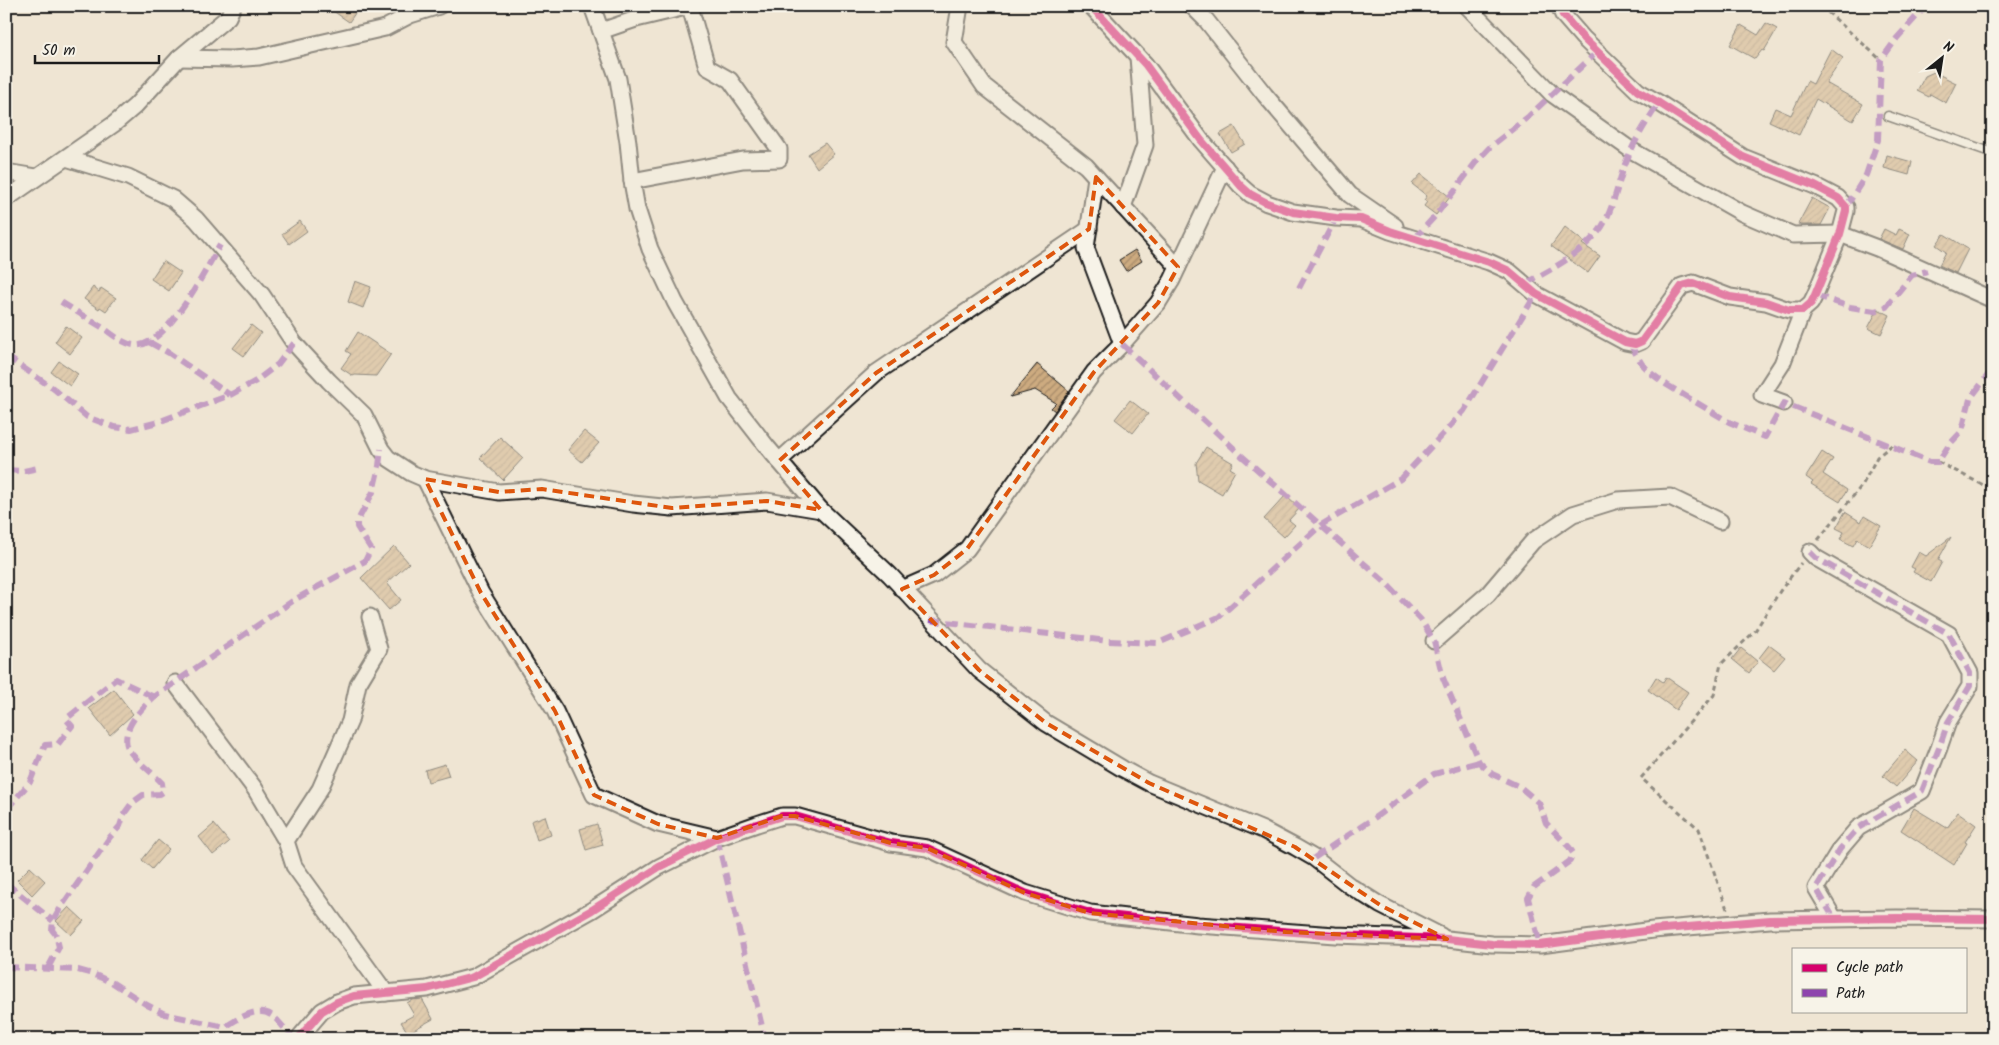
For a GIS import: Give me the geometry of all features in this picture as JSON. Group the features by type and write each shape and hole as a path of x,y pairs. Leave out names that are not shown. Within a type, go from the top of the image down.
{"street":[{"path":"6,199 114,124 128,112 179,58 228,16 233,6"},
{"path":"179,58 232,59 259,57 310,47 385,28 416,13 439,6"},
{"path":"592,6 618,79 637,209 650,249 674,302 729,398 821,510 871,557 979,670 1046,723 1123,770 1149,783 1263,830 1295,847 1314,858 1350,886 1380,905 1447,939"},
{"path":"601,31 636,19 690,6 707,67 730,80 779,149 779,159 743,160 632,181"},
{"path":"960,6 954,42 984,86 1086,166 1178,267"},
{"path":"1091,6 1138,57 1201,140 1245,190 1267,203 1293,212 1336,218 1361,219 1414,239 1489,262 1508,271 1536,294 1630,344 1638,344 1642,341 1681,288 1686,284 1693,283 1730,297 1766,302 1789,310 1803,310"},
{"path":"1192,6 1206,20 1265,95 1350,195 1414,239"},
{"path":"1467,6 1552,94 1632,150 1742,213 1792,235 1840,234 1877,248 1993,300"},
{"path":"1559,6 1563,15 1583,38 1638,91 1743,157 1815,186 1841,201 1846,211 1840,234 1815,295 1811,303 1803,310 1782,364 1762,395 1784,403"},
{"path":"1123,207 1145,146 1138,57"},
{"path":"66,158 128,177 173,199 196,218 262,295 294,343 318,371 364,415 381,449 388,458 405,470 426,479 499,492 542,489 633,504 672,508 767,500 821,510"},
{"path":"902,589 934,575 967,549 1094,372 1158,303 1178,267 1225,167"},
{"path":"6,172 36,177"},
{"path":"1096,177 1086,248 1122,344"},
{"path":"779,461 876,372 1089,229"},
{"path":"426,479 481,592 555,711 594,796 658,824 717,838"},
{"path":"1434,641 1488,594 1532,540 1573,514 1618,500 1670,497 1720,521"},
{"path":"1810,552 1816,558 1949,634 1970,673 1970,686 1948,722 1922,791 1858,828 1840,849 1816,888 1832,916"},
{"path":"286,840 320,788 350,721 358,684 379,649 370,617"},
{"path":"175,682 255,789 286,840 294,866 386,993"},
{"path":"298,1039 322,1011 337,1002 354,996 427,989 473,978 592,910 659,867 717,838 782,816 795,816 891,843 927,848 1025,893 1090,913 1267,930 1447,939 1492,944 1540,946 1653,930 1770,920 1993,919"}],"lane":[{"path":"1888,116 1993,153"}],"path":[{"path":"1821,6 1881,60"},
{"path":"1732,924 1699,829 1641,778 1714,695 1721,664 1755,630 1780,591 1864,484 1877,457 1892,445"},
{"path":"1938,462 1993,490"}],"highlighted area":[{"path":"1096,177 1178,267 1158,303 1094,372 967,549 934,575 902,589 979,670 1046,723 1149,783 1295,847 1380,905 1447,939 1286,932 1090,913 1025,893 927,848 891,843 795,816 782,816 717,838 658,824 594,795 555,711 481,593 425,479 499,492 542,489 672,508 767,501 821,510 779,461 876,373 1089,229"}],"building":[{"path":"326,6 360,6 349,22"},
{"path":"1766,23 1777,29 1764,51 1762,50 1755,59 1730,45 1741,25 1758,35"},
{"path":"1831,49 1843,58 1826,83 1863,104 1853,121 1816,99 1799,135 1769,121 1775,108 1791,115 1807,81 1813,84"},
{"path":"1934,72 1956,83 1946,103 1930,94 1929,97 1917,91 1925,76"},
{"path":"1234,126 1245,144 1231,152 1220,134"},
{"path":"825,143 834,154 817,168 808,154"},
{"path":"1887,155 1912,162 1909,175 1884,168"},
{"path":"1421,174 1450,197 1436,215 1424,206 1427,202 1424,200 1427,196 1412,184"},
{"path":"1812,198 1830,208 1821,225 1798,224"},
{"path":"300,221 307,231 289,244 282,234"},
{"path":"1565,227 1584,242 1582,244 1600,256 1588,273 1551,246"},
{"path":"1884,229 1896,235 1899,229 1910,234 1903,249 1879,239"},
{"path":"1944,234 1968,249 1956,273 1939,265 1946,252 1936,245"},
{"path":"1135,250 1142,261 1126,271 1119,260"},
{"path":"163,261 181,273 169,291 151,279"},
{"path":"355,281 371,287 363,308 348,302"},
{"path":"93,287 99,292 101,288 116,298 106,311 100,307 99,309 84,299"},
{"path":"1878,309 1890,315 1881,334 1868,328"},
{"path":"251,325 261,333 244,356 233,348"},
{"path":"66,326 82,338 70,354 55,342"},
{"path":"358,332 391,354 376,376 353,376 341,368 351,354 346,351"},
{"path":"59,361 78,374 70,386 51,372"},
{"path":"1037,364 1069,391 1055,411 1051,408 1056,403 1035,390 1010,397"},
{"path":"1130,400 1148,414 1133,433 1115,419"},
{"path":"584,431 599,443 582,462 568,450"},
{"path":"500,437 523,458 503,480 480,458"},
{"path":"1206,447 1233,463 1230,468 1235,471 1222,494 1198,480 1196,463"},
{"path":"1822,452 1833,459 1823,474 1847,490 1840,502 1811,484 1813,482 1806,477"},
{"path":"1286,495 1300,508 1289,520 1295,525 1284,537 1264,519"},
{"path":"1845,512 1861,522 1864,516 1881,526 1869,546 1857,539 1853,546 1840,539 1844,532 1836,528"},
{"path":"1951,537 1938,560 1942,562 1931,582 1913,572 1915,569 1911,567 1919,552 1926,556"},
{"path":"394,546 409,563 387,583 401,600 389,610 361,578"},
{"path":"1769,645 1785,657 1774,670 1759,658"},
{"path":"1741,648 1758,662 1749,673 1732,659"},
{"path":"1656,677 1663,682 1666,677 1688,692 1676,710 1648,690"},
{"path":"114,689 133,714 110,735 89,708"},
{"path":"1905,750 1918,761 1896,787 1883,776"},
{"path":"445,764 449,776 428,782 425,770"},
{"path":"1914,808 1947,828 1958,812 1976,825 1954,865 1901,830"},
{"path":"545,816 551,835 537,840 531,821"},
{"path":"214,824 229,842 213,855 199,837"},
{"path":"597,824 603,845 586,850 580,829"},
{"path":"158,840 169,849 152,869 142,860"},
{"path":"30,867 45,881 32,895 17,880"},
{"path":"69,907 84,921 71,935 56,921"},
{"path":"422,999 433,1019 408,1033 401,1022 414,1015 407,1003 412,1000"}],"marked path":[{"path":"1846,207 1866,175 1878,140 1881,60 1897,38 1926,6"},
{"path":"1414,239 1436,215 1476,162 1490,147 1529,116 1597,52"},
{"path":"1525,284 1573,255 1599,231 1611,209 1631,150 1659,103"},
{"path":"1299,288 1336,218"},
{"path":"61,302 124,342 133,345 145,343 158,335 171,322 195,289 220,245"},
{"path":"1815,295 1850,307 1875,311 1886,307 1912,275 1927,271"},
{"path":"930,620 1108,641 1158,643 1219,617 1321,525 1402,478 1464,411 1536,294"},
{"path":"149,342 169,353 230,395"},
{"path":"6,356 54,389 87,417 114,427 131,429 158,422 230,395 256,381 278,364 294,343"},
{"path":"1122,344 1243,457 1385,582 1421,620 1434,641 1443,678 1479,762 1492,774 1520,787 1539,803 1546,823 1573,853 1570,861 1534,887 1528,898 1540,945"},
{"path":"1630,344 1642,364 1667,385 1729,422 1765,437 1784,403 1930,462 1938,462 1949,445 1962,431 1970,399 1988,375 1993,374"},
{"path":"48,968 59,947 56,935 52,930 53,921 61,907 110,837 120,826 124,814 132,803 143,795 160,794 163,792 162,783 135,757 126,743 133,720 154,697 294,600 365,561 371,549 357,527 357,522 373,492 381,449"},
{"path":"6,470 24,471 38,468"},
{"path":"1810,552 1816,558 1949,634 1970,673 1970,686 1948,722 1922,791 1858,828 1840,849 1816,888 1832,915"},
{"path":"6,810 30,782 45,745 58,744 72,726 66,719 116,679 154,697"},
{"path":"1314,858 1377,816 1434,774 1479,762"},
{"path":"717,838 765,1039"},
{"path":"6,883 53,921"},
{"path":"6,967 78,970 93,974 113,983 165,1014 225,1027 252,1013 265,1013 272,1015 294,1039"}],"cycle path":[{"path":"1091,6 1145,64 1201,140 1241,186 1250,194 1267,203 1293,212 1336,218 1361,219 1390,231 1489,262 1509,271 1536,294 1625,342 1635,344 1642,341 1682,286 1693,283 1730,297 1766,302 1789,310 1803,310 1811,303 1815,295 1840,234 1846,207 1838,198 1815,186 1743,157 1638,91 1583,38 1563,15 1559,6"},
{"path":"298,1039 322,1011 337,1002 354,996 427,989 473,977 592,910 659,867 717,838 782,816 795,816 891,843 927,848 1025,893 1090,913 1198,925 1335,935 1540,945 1653,930 1770,920 1993,919"}]}
